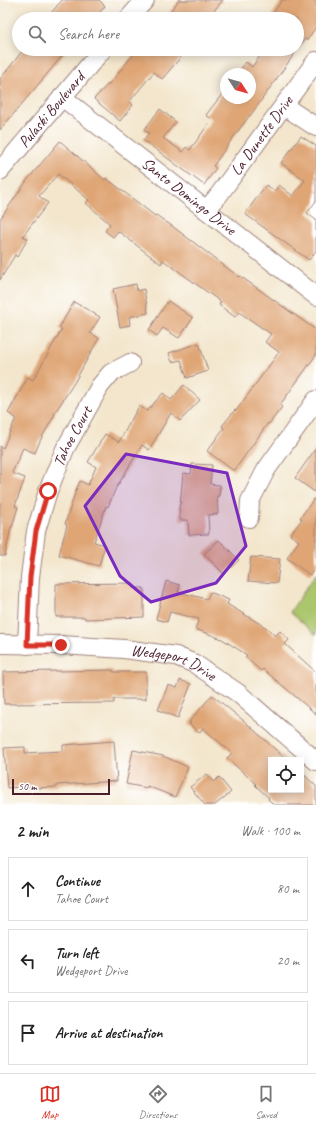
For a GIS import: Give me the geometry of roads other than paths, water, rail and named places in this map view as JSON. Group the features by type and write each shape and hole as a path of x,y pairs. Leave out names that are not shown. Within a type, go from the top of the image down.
{"street":[{"path":"134,12 144,0"},
{"name":"Pulaski Boulevard","path":"0,171 97,56"},
{"name":"La Dunette Drive","path":"206,210 218,196 316,62"},
{"name":"Santo Domingo Drive","path":"62,97 316,296"},
{"path":"284,106 316,127"},
{"name":"Tahoe Court","path":"27,645 30,577 36,531 48,491 64,449 100,386 111,373 130,363"},
{"path":"249,518 250,501 266,470 316,400"},
{"name":"Wedgeport Drive","path":"0,644 61,645 124,649 176,656 195,664 238,693 316,761"}]}
